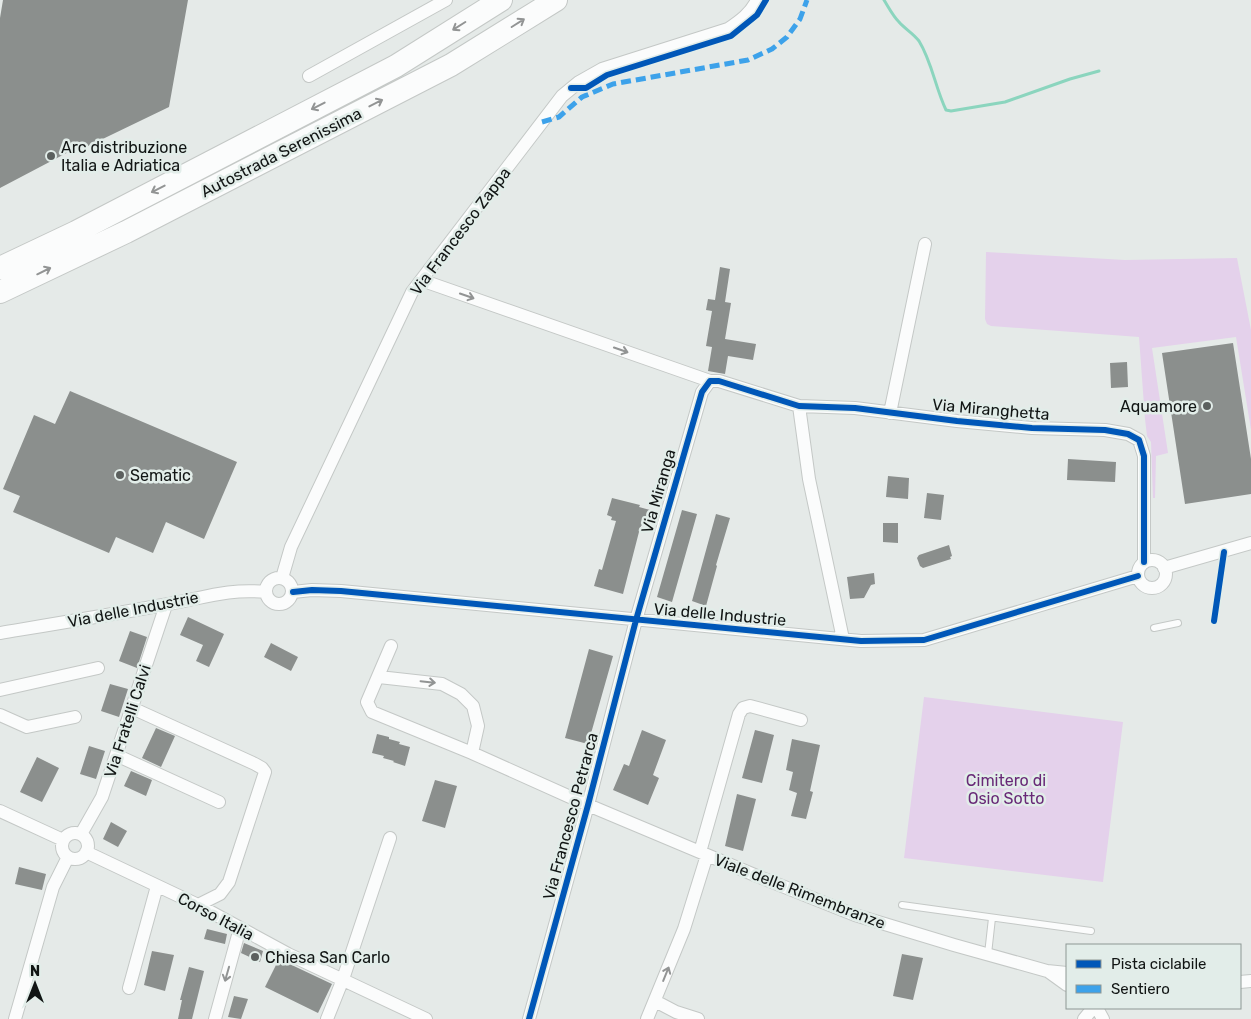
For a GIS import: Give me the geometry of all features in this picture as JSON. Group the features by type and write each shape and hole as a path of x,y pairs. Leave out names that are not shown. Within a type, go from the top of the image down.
{"highway":[{"name":"Autostrada Serenissima","path":"0,268 76,232 396,66 501,0"},
{"name":"Autostrada Serenissima","path":"0,292 126,232 451,65 556,0"}],"street":[{"path":"308,76 446,0"},
{"name":"Via Francesco Zappa","path":"282,578 291,547 412,292 562,96 579,82 602,69 728,29 754,8 757,0"},
{"path":"890,412 925,244"},
{"path":"421,280 715,381"},
{"name":"Via Miranghetta","path":"715,381 799,406 855,408 975,423 1032,428 1105,430 1128,434 1139,440 1144,456 1144,562"},
{"name":"Via Miranga","path":"636,620 702,392 715,381"},
{"path":"799,406 809,479 842,639"},
{"path":"1164,568 1251,543"},
{"path":"1156,561 1164,568 1165,580 1161,585 1155,588 1144,587 1140,582 1138,576 1139,569 1144,562 1156,561"},
{"name":"Via delle Industrie","path":"0,633 166,605 218,593 247,590 266,592 272,602 279,604 290,600 293,592 312,590 341,591 861,641 924,640 1138,576"},
{"path":"266,592 270,581 278,578 289,582 293,592"},
{"name":"Via Fratelli Calvi","path":"81,834 102,797 166,605"},
{"name":"Via Francesco Petrarca","path":"529,1019 588,805 636,620"},
{"path":"391,646 379,677 442,684 460,694 473,706 478,726 472,753"},
{"path":"0,690 98,668"},
{"name":"Viale delle Rimembranze","path":"379,677 367,702 372,712 472,753 588,805 855,915 988,954 1047,970 1066,973"},
{"path":"647,1019 684,929 739,714 743,708 750,706 801,720"},
{"path":"132,708 255,764 265,772 229,882 220,894 198,906"},
{"path":"0,715 27,726 75,717"},
{"path":"116,756 219,802"},
{"path":"0,810 63,840"},
{"path":"70,834 81,834 87,842 86,852 78,858 68,857 62,848 63,840 70,834"},
{"path":"327,1019 343,979 390,838"},
{"name":"Corso Italia","path":"86,852 198,906 288,954 426,1019"},
{"path":"15,1019 53,887 68,857"},
{"path":"129,988 158,886"},
{"path":"215,1019 240,928"},
{"name":"Viale delle Rimembranze","path":"1047,970 1066,984"},
{"path":"655,1001 676,1012 698,1019"},
{"path":"1082,1019 1092,1009"}],"lane":[{"path":"1154,628 1178,623"},
{"path":"902,905 1091,931"},
{"path":"988,954 992,918"}],"green space":[{"path":"986,252 1125,260 1237,258 1251,330 1251,430 1236,337 1152,348 1168,453 1156,456 1155,498 1153,498 1151,442 1147,436 1145,419 1139,337 991,326 987,324 985,319"},
{"name":"Cimitero di Osio Sotto","path":"924,697 1123,722 1103,882 904,858"}],"building":[{"path":"3,0 188,0 169,107 84,148 78,147 0,188 0,18"},
{"path":"720,267 730,269 725,302 731,303 725,339 756,344 753,360 728,356 725,374 708,371 712,347 706,346 712,311 706,310 708,299 715,300"},
{"name":"Aquamore","path":"1233,343 1251,459 1251,494 1185,504 1162,353"},
{"path":"1127,362 1128,387 1111,388 1110,363"},
{"name":"Sematic","path":"70,391 237,462 204,539 166,522 153,553 116,537 109,553 13,512 20,496 3,489 34,415 55,424"},
{"path":"1068,459 1116,462 1115,482 1067,480"},
{"path":"888,476 909,478 908,499 886,497"},
{"path":"927,493 944,495 941,520 924,518"},
{"path":"612,498 640,505 639,507 650,510 645,524 643,523 640,528 623,594 594,586 599,569 602,570 616,521 611,520 612,517 607,515"},
{"path":"682,510 697,514 672,602 657,597"},
{"path":"716,514 730,518 706,606 692,601"},
{"path":"883,523 898,523 898,543 883,542"},
{"path":"949,545 951,559 923,568 920,566 917,558 919,555"},
{"path":"874,573 875,584 871,585 864,598 850,599 847,577"},
{"path":"188,617 224,634 209,667 196,661 203,645 180,635"},
{"path":"130,631 147,637 137,668 119,661"},
{"path":"271,643 298,657 291,671 264,657"},
{"path":"589,649 613,656 588,744 565,738"},
{"path":"110,684 128,689 119,717 101,711"},
{"path":"156,728 175,736 161,767 142,758"},
{"path":"642,730 666,740 653,775 659,778 648,805 613,790 624,764 629,766"},
{"path":"755,730 774,735 762,783 742,778"},
{"path":"377,734 389,737 389,739 400,742 399,744 410,747 405,766 383,758 384,756 372,753"},
{"path":"792,739 820,745 810,791 813,792 806,819 791,816 797,793 789,790 793,772 786,770"},
{"path":"89,746 105,751 96,779 80,774"},
{"path":"37,757 59,768 42,802 20,792"},
{"path":"131,771 152,780 146,796 124,786"},
{"path":"435,780 457,786 445,828 422,821"},
{"path":"737,794 756,799 743,851 725,846"},
{"path":"111,822 127,831 118,847 103,839"},
{"path":"19,867 46,874 42,890 15,884"},
{"path":"207,929 227,934 225,944 204,939"},
{"name":"Chiesa San Carlo","path":"244,943 263,951 260,962 241,953"},
{"path":"152,951 174,955 165,991 144,985"},
{"path":"902,954 923,958 913,1000 893,996"},
{"path":"279,959 332,984 318,1013 265,987"},
{"path":"189,967 204,971 192,1019 178,1019 182,1000 180,1000"},
{"path":"234,996 248,999 241,1019 228,1017"}],"waterway":[{"path":"884,0 897,20 919,41 927,57 946,110 951,111 1005,102 1099,71"}],"marked path":[{"path":"542,122 559,117 582,97 613,84 748,60 772,49 787,37 800,19 807,0"}],"cycle path":[{"path":"571,88 586,88 607,75 731,36 757,15 766,0"},
{"path":"529,1019 588,805 636,620 702,392 710,381 719,381 799,406 855,408 957,421 1032,428 1105,430 1128,434 1139,440 1144,456 1144,562"},
{"path":"1214,621 1224,552"},
{"path":"293,592 312,590 341,591 861,641 924,640 1138,576"}],"place":[{"name":"Arc distribuzione Italia e Adriatica","path":"51,156"},
{"name":"Aquamore","path":"1207,406"},
{"name":"Sematic","path":"120,475"},
{"name":"Chiesa San Carlo","path":"255,957"}]}
